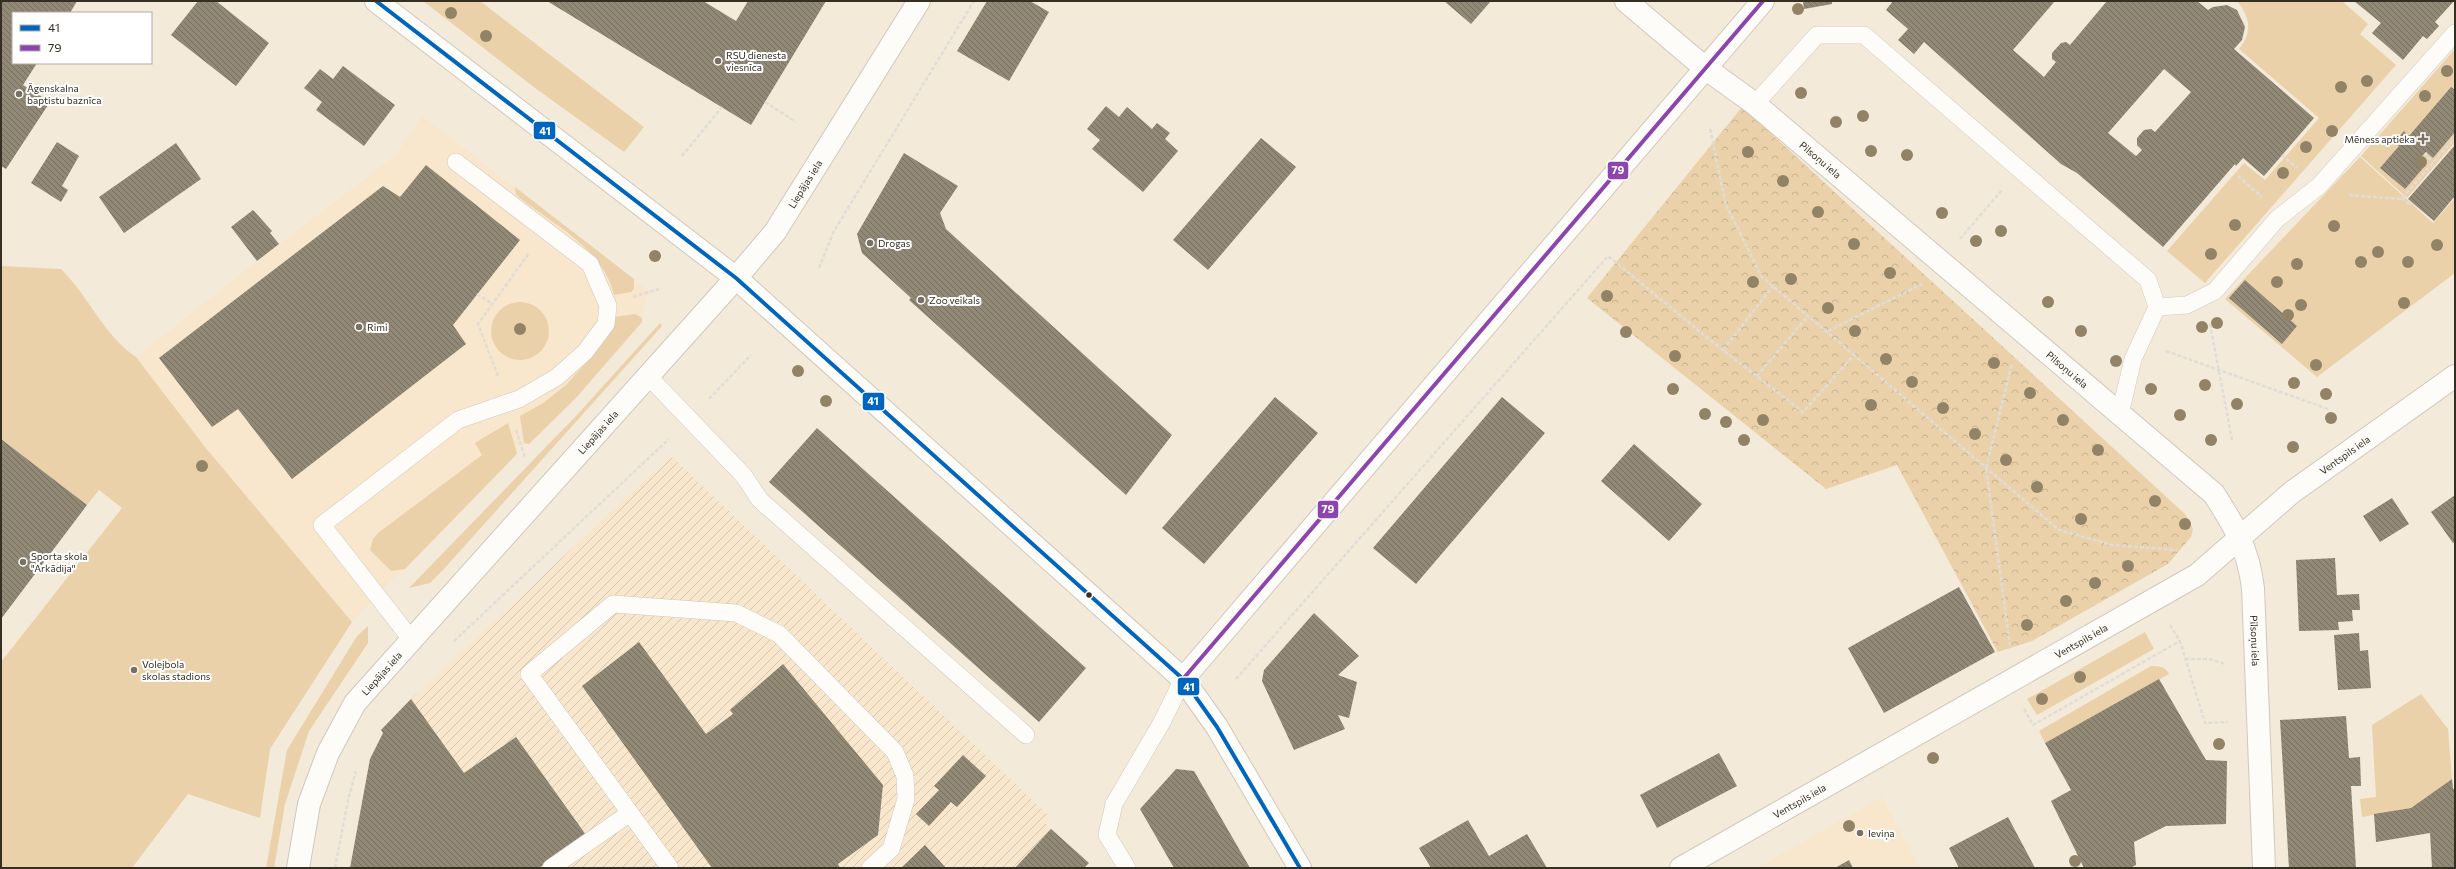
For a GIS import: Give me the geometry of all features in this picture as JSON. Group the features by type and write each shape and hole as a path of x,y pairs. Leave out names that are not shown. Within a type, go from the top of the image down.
{"street":[{"path":"376,1 736,278 1183,679 1217,727 1300,868"},
{"name":"Liepājas iela","path":"298,868 310,804 328,753 355,703 411,639 649,377 775,232 919,1"},
{"name":"Pilsoņu iela","path":"1626,1 1705,68 1755,104 2214,494 2240,536 2250,568 2253,588 2264,868"},
{"path":"1183,679 1763,1"},
{"name":"Ventspils iela","path":"1681,868 2197,575 2291,493 2455,376"}],"lane":[{"path":"2157,307 2187,305 2205,298 2215,291 2277,219 2319,186 2455,33"},
{"path":"1755,104 1817,35 1864,35 2148,280 2157,307 2133,358 2120,414"},
{"path":"411,639 322,525 458,420 509,403 557,377 585,352 606,324 608,306 590,264 456,162"},
{"path":"649,377 744,476 760,500 1026,735"},
{"path":"670,868 529,674 613,604 736,613 779,634 895,752 905,776 906,799 891,849 870,868"},
{"path":"1127,868 1107,835 1114,804 1162,722 1183,679"},
{"path":"551,868 630,813"}],"path":[{"path":"819,268 834,231 974,1"},
{"path":"765,102 796,122"},
{"path":"682,156 722,107"},
{"path":"1710,129 1726,205 1762,277 1828,331 1854,355 2059,530 2112,545 2181,549"},
{"path":"2427,153 2425,156 2434,161 2455,138"},
{"path":"2402,198 2410,205 2412,203"},
{"path":"1828,331 1921,285 1987,208"},
{"path":"525,458 509,403 478,324 546,229"},
{"path":"1236,679 1608,256 1723,350 1804,412 1854,355"},
{"path":"1723,350 1773,286"},
{"path":"478,294 492,304"},
{"path":"2205,298 2232,440"},
{"path":"1757,376 1808,316"},
{"path":"2141,341 2328,409"},
{"path":"449,646 690,419 751,355"},
{"path":"2009,682 2010,642 1986,468 2012,363"},
{"path":"2155,599 2180,641 2205,723 2225,722"},
{"path":"2033,725 2180,641"},
{"path":"2185,659 2208,659 2217,663"},
{"path":"335,868 348,800 358,764"}],"shaded area":[{"path":"422,116 649,291 640,321 352,622 271,532 136,357 257,261 397,154"},
{"path":"671,456 1050,817 1045,823 1089,863 1084,868 350,868 370,759 383,733 381,730 411,699"},
{"name":"Ieviņa","path":"1882,797 1920,868 1757,868"}],"green space":[{"path":"423,1 480,1 644,127 624,152 535,88"},
{"path":"2237,1 2342,1 2368,24 2360,34 2396,65 2205,283 2167,251 2244,163 2265,180 2319,118 2239,49 2246,37 2248,25 2245,13"},
{"path":"2455,49 2455,142 2407,198 2361,156"},
{"path":"1742,107 2185,514 2193,529 2191,537 2168,564 2032,641 1998,652 2002,660 1897,465 1826,489 1587,298"},
{"path":"2360,157 2433,223 2455,198 2455,273 2317,377 2225,299"},
{"path":"515,187 634,279 634,289 631,292 614,295 609,279 589,252 563,229 521,199 516,194"},
{"path":"1,266 61,269 71,279 105,327 136,357 205,447 352,622 270,749 260,818 188,794 132,868 1,868 1,662 122,508 99,490 87,505 1,439"},
{"path":"514,302 526,302 541,310 549,325 549,337 541,352 526,360 514,360 499,352 491,337 491,325 499,310"},
{"path":"635,314 642,318 642,322 576,398 529,444 524,443 520,416 543,403 566,385 607,338 614,317"},
{"path":"660,323 662,326 443,570 430,583 409,588 576,416"},
{"path":"508,423 517,453 515,456 405,569 391,571 370,550 373,539 378,533 482,455 475,443"},
{"path":"368,626 368,643 309,731 285,804 274,868 266,868 287,750 357,636"},
{"path":"2145,632 2154,649 2037,715 2027,699"},
{"path":"2151,666 2159,666 2164,668 2169,674 2045,743 2039,731"},
{"path":"2421,694 2448,729 2452,779 2411,808 2362,817 2360,799 2376,797 2372,725"}],"building":[{"name":"Āgenskalna baptistu baznīca","path":"1,1 77,1 71,12 12,12 12,64 36,64 23,85 50,102 6,169 1,166"},
{"path":"198,1 216,1 269,43 236,86 171,35"},
{"name":"RSU dienesta viesnīca","path":"547,1 703,1 736,21 748,1 826,1 751,125"},
{"path":"987,1 1030,1 1049,12 1009,81 957,51"},
{"path":"1444,1 1491,1 1471,24"},
{"path":"1803,1 1832,1 1832,4 1804,9"},
{"path":"1893,1 2055,1 2013,50 2044,77 2056,62 2052,59 2052,53 2061,43 2066,42 2070,45 2107,1 2197,1 2208,10 2213,7 2227,5 2237,10 2245,27 2242,40 2234,49 2314,118 2264,176 2243,158 2236,166 2235,164 2163,247 2077,173 2061,164 1924,42 1914,54 1898,40 1908,29 1886,10","holes":["2164,69 2191,92 2155,132 2151,129 2144,130 2137,138 2137,145 2142,150 2136,156 2108,133"]},
{"path":"2354,1 2454,1 2435,22 2439,26 2427,39 2423,36 2403,60 2372,33 2381,23"},
{"path":"343,66 395,105 364,146 316,110 322,102 304,88 320,69 333,79"},
{"name":"Mēness aptieka","path":"2451,87 2455,90 2455,132 2433,158 2426,152 2417,161 2424,167 2405,189 2380,168 2399,146 2394,143 2404,131 2409,136"},
{"path":"1106,106 1119,117 1127,107 1152,129 1157,123 1170,133 1165,139 1178,151 1143,192 1092,149 1100,140 1087,129"},
{"path":"1261,138 1296,167 1208,270 1173,240"},
{"path":"57,142 79,156 62,186 68,190 61,202 31,183"},
{"path":"176,143 201,179 124,233 99,197"},
{"path":"2455,145 2455,196 2434,221 2408,199"},
{"path":"904,153 958,186 940,213 946,229 1172,435 1126,495 909,300 911,298 862,253 857,234"},
{"path":"426,165 520,240 453,325 466,344 292,479 238,409 212,427 159,358 383,186 400,197"},
{"path":"253,210 272,231 270,233 279,244 257,261 231,227"},
{"path":"2245,280 2297,326 2282,344 2229,298"},
{"path":"1275,397 1318,433 1204,564 1162,528"},
{"path":"1502,397 1545,433 1416,584 1373,548"},
{"path":"817,428 1086,668 1039,722 769,482"},
{"name":"Sporta skola \"Arkādija\"","path":"1,439 87,505 1,619"},
{"path":"1634,444 1702,504 1669,541 1601,481"},
{"path":"2455,495 2455,541 2453,543 2431,512"},
{"path":"2392,498 2409,524 2380,542 2363,516"},
{"path":"2335,558 2337,595 2359,594 2360,610 2352,610 2353,621 2338,622 2339,630 2299,631 2296,560"},
{"path":"1959,587 1995,652 1884,713 1848,648"},
{"path":"1314,613 1359,656 1338,675 1357,682 1349,718 1338,715 1345,729 1294,750 1262,681 1264,670"},
{"path":"2359,633 2360,651 2368,650 2371,688 2338,690 2334,635"},
{"path":"639,642 706,734 733,714 730,710 783,664 883,785 878,835 838,864 840,868 712,868 582,686"},
{"path":"2159,679 2206,760 2227,761 2226,824 2166,826 2134,842 2136,865 2130,868 2084,868 2051,801 2071,790 2045,743"},
{"path":"411,699 464,773 516,737 586,835 539,868 350,868 370,759 383,733 381,730"},
{"path":"2346,716 2349,758 2360,757 2361,786 2351,786 2356,868 2289,868 2280,720"},
{"path":"1719,753 1737,786 1657,828 1640,795"},
{"path":"963,755 986,776 957,807 951,802 929,826 916,814 939,790 934,786"},
{"path":"1176,769 1194,771 1250,868 1174,868 1140,809"},
{"path":"2452,779 2453,789 2455,788 2455,868 2432,868 2430,833 2376,842 2374,814 2411,808"},
{"path":"2008,817 2035,868 1959,868 1949,848"},
{"path":"1468,820 1489,856 1527,834 1547,868 1431,868 1419,848"},
{"path":"1051,829 1089,863 1084,868 1015,868"},
{"path":"925,845 946,868 901,868"},
{"path":"1849,860 1853,868 1835,868"}],"transit line":[{"name":"41","path":"376,1 736,278 1183,679 1217,727 1300,868"},
{"name":"79","path":"1183,679 1763,1"}],"place":[{"name":"RSU dienesta viesnīca","path":"718,61"},
{"name":"Āgenskalna baptistu baznīca","path":"19,94"},
{"name":"Mēness aptieka","path":"2423,139"},
{"name":"Drogas","path":"870,243"},
{"name":"Zoo veikals","path":"921,300"},
{"name":"Rimi","path":"359,327"},
{"name":"Sporta skola \"Arkādija\"","path":"23,562"},
{"name":"Volejbola skolas stadions","path":"134,670"},
{"name":"Ieviņa","path":"1860,833"}]}
